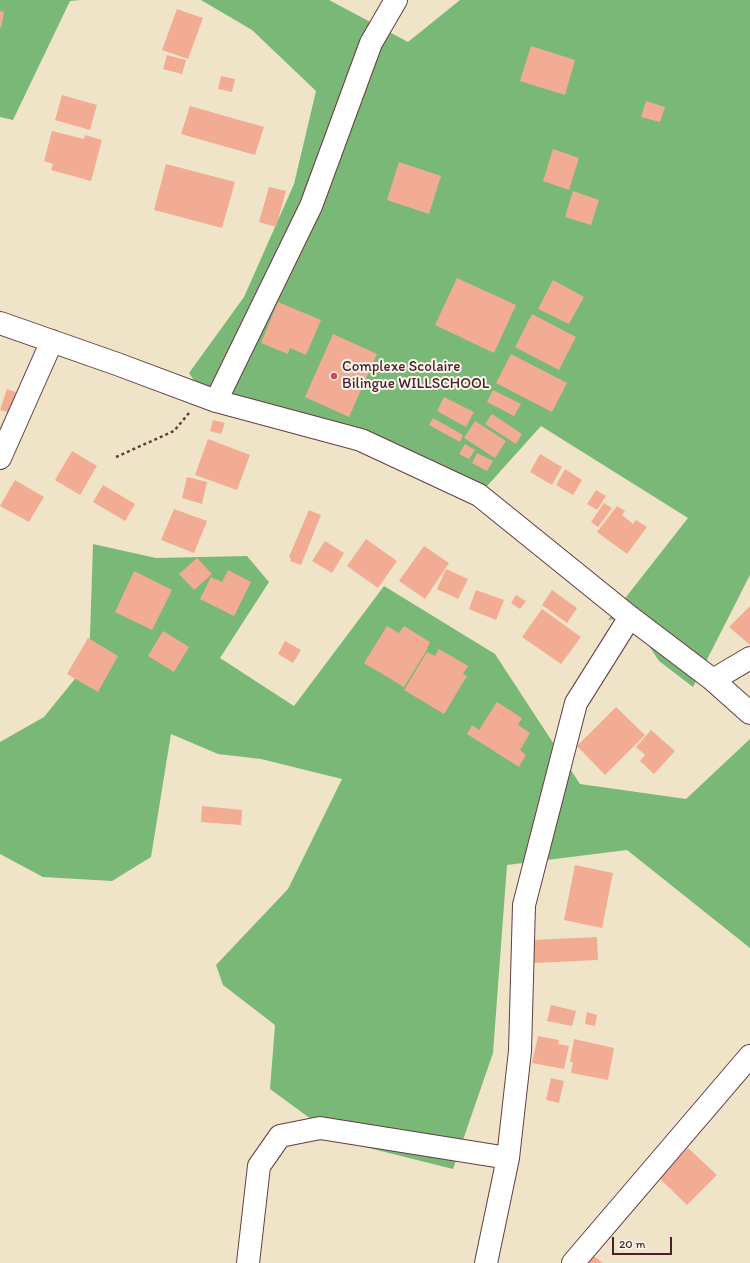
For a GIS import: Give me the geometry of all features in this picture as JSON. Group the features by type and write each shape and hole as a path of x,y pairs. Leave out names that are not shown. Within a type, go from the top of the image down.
{"street":[{"path":"210,399 311,206 371,43 396,0"},
{"path":"0,323 210,399 361,440 479,495 630,617 713,680 750,713"},
{"path":"0,458 52,341"},
{"path":"486,1263 508,1158 520,1051 524,905 576,703 630,617"},
{"path":"713,680 750,658"},
{"path":"573,1263 750,1056"},
{"path":"248,1263 259,1166 280,1136 320,1128 508,1158"}],"path":[{"path":"116,457 174,431 210,399"}],"green space":[{"path":"0,0 81,0 70,1 13,120 0,117"},
{"path":"201,0 329,0 408,42 460,0 750,0 750,575 693,687 659,661 630,617 608,620 688,518 541,426 479,495 361,440 204,396 189,373 244,297 294,184 316,91 252,30"},
{"path":"93,544 156,558 247,556 269,582 220,658 294,706 384,586 495,654 580,784 686,799 750,739 750,948 627,850 507,865 493,1053 453,1169 341,1141 270,1089 275,1025 223,985 216,965 288,889 342,779 261,759 218,754 171,734 151,857 112,881 43,877 0,854 0,742 44,717 87,664 90,636"}],"building":[{"path":"177,9 203,18 188,59 162,50"},
{"path":"0,11 4,12 1,28 0,27"},
{"path":"531,46 575,60 565,95 520,81"},
{"path":"167,55 186,60 182,74 163,69"},
{"path":"221,76 235,79 232,92 218,89"},
{"path":"62,95 97,105 90,130 55,120"},
{"path":"646,101 665,107 660,122 641,117"},
{"path":"190,106 264,127 255,155 181,134"},
{"path":"52,131 84,139 85,135 102,140 91,181 51,170 53,164 44,161"},
{"path":"553,149 579,158 569,190 543,181"},
{"path":"399,162 441,176 429,214 387,200"},
{"path":"166,164 235,182 222,228 154,210"},
{"path":"269,187 286,191 276,227 259,222"},
{"path":"573,191 599,200 591,225 565,217"},
{"path":"457,278 516,305 494,353 435,325"},
{"path":"553,280 584,297 569,324 538,309"},
{"path":"278,302 321,320 306,355 290,348 288,354 261,343"},
{"path":"532,314 576,337 559,370 515,347"},
{"path":"333,334 377,354 349,417 305,397"},
{"path":"511,354 567,383 552,412 496,383"},
{"path":"7,389 18,393 11,413 0,410"},
{"path":"493,390 521,404 514,416 487,402"},
{"path":"444,397 474,412 466,427 437,411"},
{"path":"492,414 522,434 516,444 485,424"},
{"path":"433,418 463,435 460,442 429,425"},
{"path":"213,420 225,423 221,434 210,431"},
{"path":"475,421 506,441 495,458 464,438"},
{"path":"208,439 250,455 237,490 195,475"},
{"path":"465,444 475,450 469,459 459,454"},
{"path":"72,451 97,466 80,495 55,480"},
{"path":"477,453 493,461 487,471 472,463"},
{"path":"540,454 562,467 552,485 530,472"},
{"path":"565,469 582,480 573,495 556,485"},
{"path":"187,477 207,482 202,504 182,498"},
{"path":"15,480 44,497 29,522 0,506"},
{"path":"103,485 135,504 125,521 93,502"},
{"path":"596,490 606,496 597,510 587,504"},
{"path":"604,503 612,508 598,527 591,522"},
{"path":"617,506 625,511 622,515 633,524 636,520 647,527 627,554 597,532"},
{"path":"174,509 207,521 194,553 161,540"},
{"path":"309,510 321,515 301,565 290,561 291,558 289,557"},
{"path":"366,539 397,561 378,588 347,566"},
{"path":"325,541 344,553 332,573 312,561"},
{"path":"424,546 449,563 425,599 399,581"},
{"path":"197,558 212,574 194,590 179,574"},
{"path":"446,569 468,579 458,599 437,589"},
{"path":"228,570 251,582 234,616 200,599 211,577 222,582"},
{"path":"134,571 172,590 152,630 115,612"},
{"path":"476,590 504,600 496,620 469,609"},
{"path":"552,590 577,608 567,623 542,605"},
{"path":"516,595 526,601 520,609 511,603"},
{"path":"750,606 750,645 729,627"},
{"path":"542,609 581,637 561,664 522,637"},
{"path":"387,626 399,633 404,626 430,642 428,648 404,687 364,663"},
{"path":"163,631 189,647 174,672 148,656"},
{"path":"88,638 118,656 98,692 67,674"},
{"path":"285,641 301,650 293,663 278,654"},
{"path":"439,649 468,666 463,674 467,676 444,714 404,690 427,652 435,656"},
{"path":"497,702 522,718 518,725 530,733 520,750 526,755 519,767 467,734 472,725 479,730"},
{"path":"616,707 645,735 605,775 577,746"},
{"path":"651,730 675,751 654,774 640,761 645,755 636,747"},
{"path":"202,806 242,810 241,825 201,822"},
{"path":"575,865 613,873 602,928 564,920"},
{"path":"597,937 598,960 534,963 533,940"},
{"path":"551,1005 576,1011 572,1026 547,1021"},
{"path":"587,1012 597,1015 595,1026 585,1024"},
{"path":"538,1036 559,1040 558,1044 569,1046 564,1069 532,1063"},
{"path":"574,1039 614,1048 608,1080 571,1073 573,1062 570,1062"},
{"path":"551,1078 564,1081 559,1103 546,1100"},
{"path":"688,1148 717,1175 687,1205 659,1178"},
{"path":"592,1255 603,1263 585,1263"}],"place":[{"name":"Complexe Scolaire Bilingue WILLSCHOOL","path":"334,376"}]}
